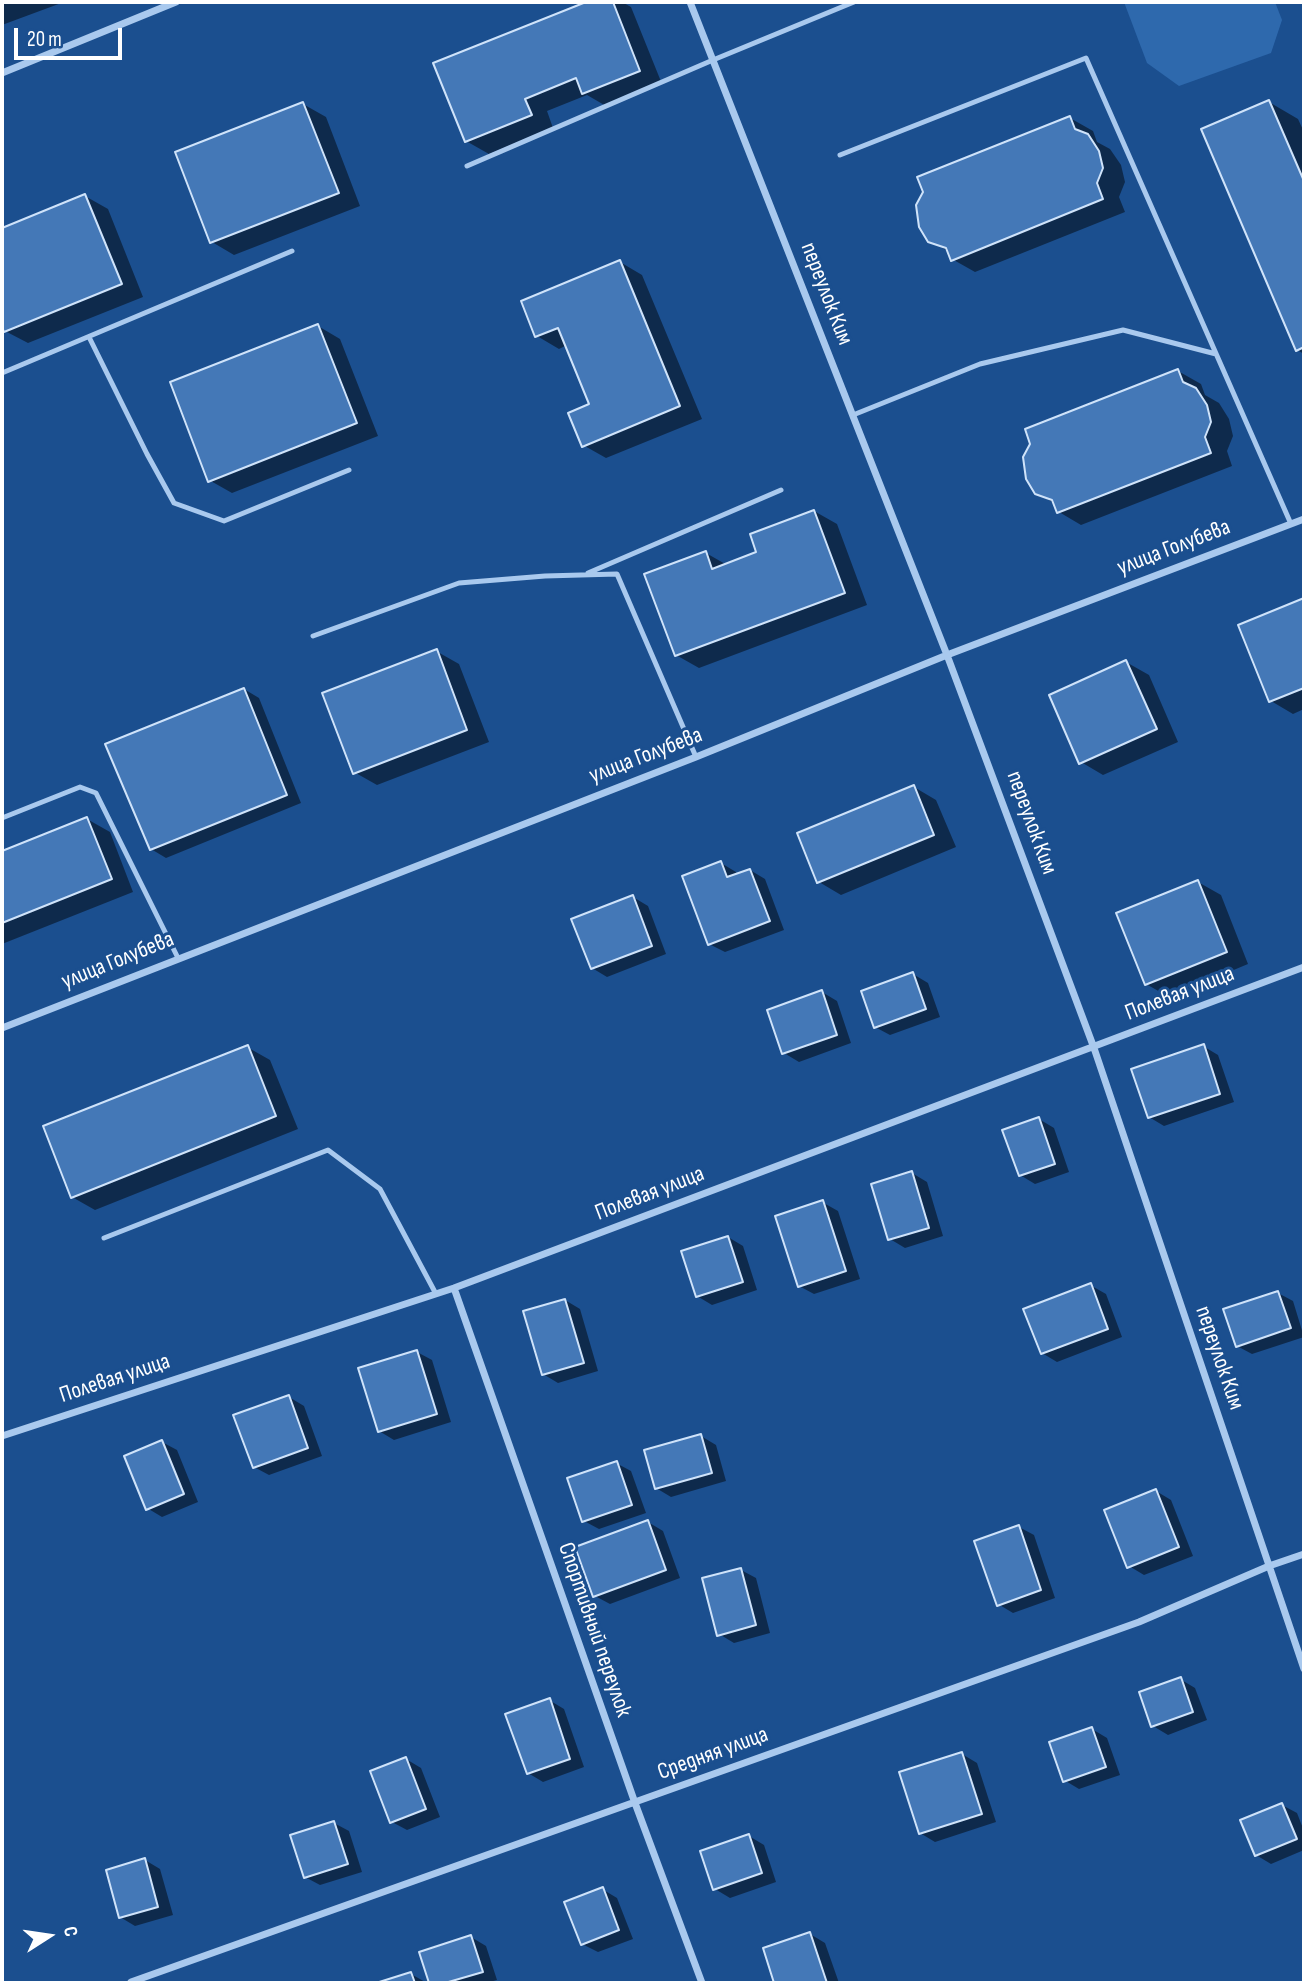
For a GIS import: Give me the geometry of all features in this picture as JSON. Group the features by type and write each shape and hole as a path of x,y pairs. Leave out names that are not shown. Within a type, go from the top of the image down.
{"street":[{"path":"2,73 176,2"},
{"name":"переулок Ким","path":"690,2 947,654 1094,1048 1304,1669"},
{"name":"улица Голубева","path":"2,1028 696,757 947,654 1304,519"},
{"name":"Полевая улица","path":"2,1436 454,1288 1304,967"},
{"name":"Спортивный переулок","path":"454,1288 635,1803 702,1983"},
{"name":"Средняя улица","path":"131,1982 1139,1622 1304,1553"}],"lane":[{"path":"467,166 854,2"},
{"path":"840,155 1086,58 1291,524"},
{"path":"2,373 292,251"},
{"path":"853,415 980,364 1123,330 1216,354"},
{"path":"89,337 174,503 224,521 349,470"},
{"path":"585,575 781,491"},
{"path":"313,636 459,583 617,574 696,757"},
{"path":"2,818 80,787 96,793 178,958"},
{"path":"104,1238 328,1150 380,1189 436,1294"}],"shaded area":[{"path":"1124,2 1275,2 1282,20 1271,53 1179,86 1147,63"}],"building":[{"path":"586,2 613,2 640,71 582,94 576,78 525,99 532,115 465,142 433,63"},
{"path":"1269,100 1304,181 1304,347 1296,351 1201,129"},
{"path":"303,102 339,193 210,243 175,152"},
{"path":"1070,116 1075,129 1088,134 1099,151 1103,168 1097,183 1103,199 951,261 946,248 928,242 919,227 916,205 923,192 917,177"},
{"path":"85,194 122,284 4,332 2,228"},
{"path":"620,260 680,406 582,447 568,413 589,404 558,328 535,337 521,301"},
{"path":"318,324 357,423 208,482 170,382"},
{"path":"1178,369 1183,382 1196,388 1207,405 1211,422 1205,437 1211,453 1057,513 1052,500 1035,494 1026,479 1023,457 1030,444 1025,429"},
{"path":"814,510 845,593 675,656 644,574 706,551 712,569 756,552 750,534"},
{"path":"1304,598 1304,688 1269,702 1238,625"},
{"path":"437,649 467,730 353,774 322,693"},
{"path":"1126,660 1157,729 1079,764 1049,695"},
{"path":"244,688 287,795 150,850 105,744"},
{"path":"914,785 934,835 817,883 797,833"},
{"path":"87,817 112,879 2,923 2,851"},
{"path":"721,861 727,877 750,869 770,921 708,945 682,876"},
{"path":"1198,880 1227,952 1145,985 1116,913"},
{"path":"633,895 652,946 591,969 571,919"},
{"path":"913,972 926,1009 874,1028 861,991"},
{"path":"822,990 837,1035 782,1054 767,1010"},
{"path":"1204,1044 1220,1094 1148,1118 1131,1069"},
{"path":"248,1045 276,1116 71,1198 43,1126"},
{"path":"1039,1117 1055,1164 1019,1176 1002,1130"},
{"path":"912,1171 929,1228 888,1240 871,1184"},
{"path":"823,1200 846,1271 798,1287 775,1216"},
{"path":"728,1236 743,1282 696,1297 681,1251"},
{"path":"1091,1283 1108,1329 1041,1354 1023,1309"},
{"path":"1278,1291 1291,1328 1236,1347 1223,1309"},
{"path":"565,1299 584,1363 542,1375 523,1311"},
{"path":"417,1350 437,1414 378,1432 358,1368"},
{"path":"289,1395 308,1448 253,1468 233,1415"},
{"path":"701,1434 712,1473 655,1489 644,1450"},
{"path":"162,1440 184,1494 146,1510 124,1456"},
{"path":"617,1461 632,1505 582,1522 567,1478"},
{"path":"1156,1489 1179,1547 1127,1568 1104,1510"},
{"path":"648,1520 666,1570 593,1597 575,1547"},
{"path":"1019,1525 1041,1590 997,1606 974,1541"},
{"path":"741,1568 756,1625 717,1636 702,1578"},
{"path":"1181,1677 1193,1712 1151,1727 1139,1692"},
{"path":"550,1698 570,1759 527,1774 505,1714"},
{"path":"1092,1727 1106,1767 1063,1782 1049,1742"},
{"path":"962,1752 982,1814 919,1834 899,1772"},
{"path":"406,1757 426,1809 390,1823 370,1771"},
{"path":"1282,1803 1297,1839 1255,1856 1240,1820"},
{"path":"334,1821 348,1864 304,1878 290,1835"},
{"path":"749,1834 762,1873 713,1890 700,1851"},
{"path":"145,1858 158,1907 119,1918 106,1870"},
{"path":"603,1887 619,1930 581,1945 564,1902"},
{"path":"810,1932 827,1983 774,1983 763,1948"},
{"path":"471,1935 483,1972 445,1983 429,1983 419,1952"},
{"path":"411,1972 415,1983 376,1983"}]}
